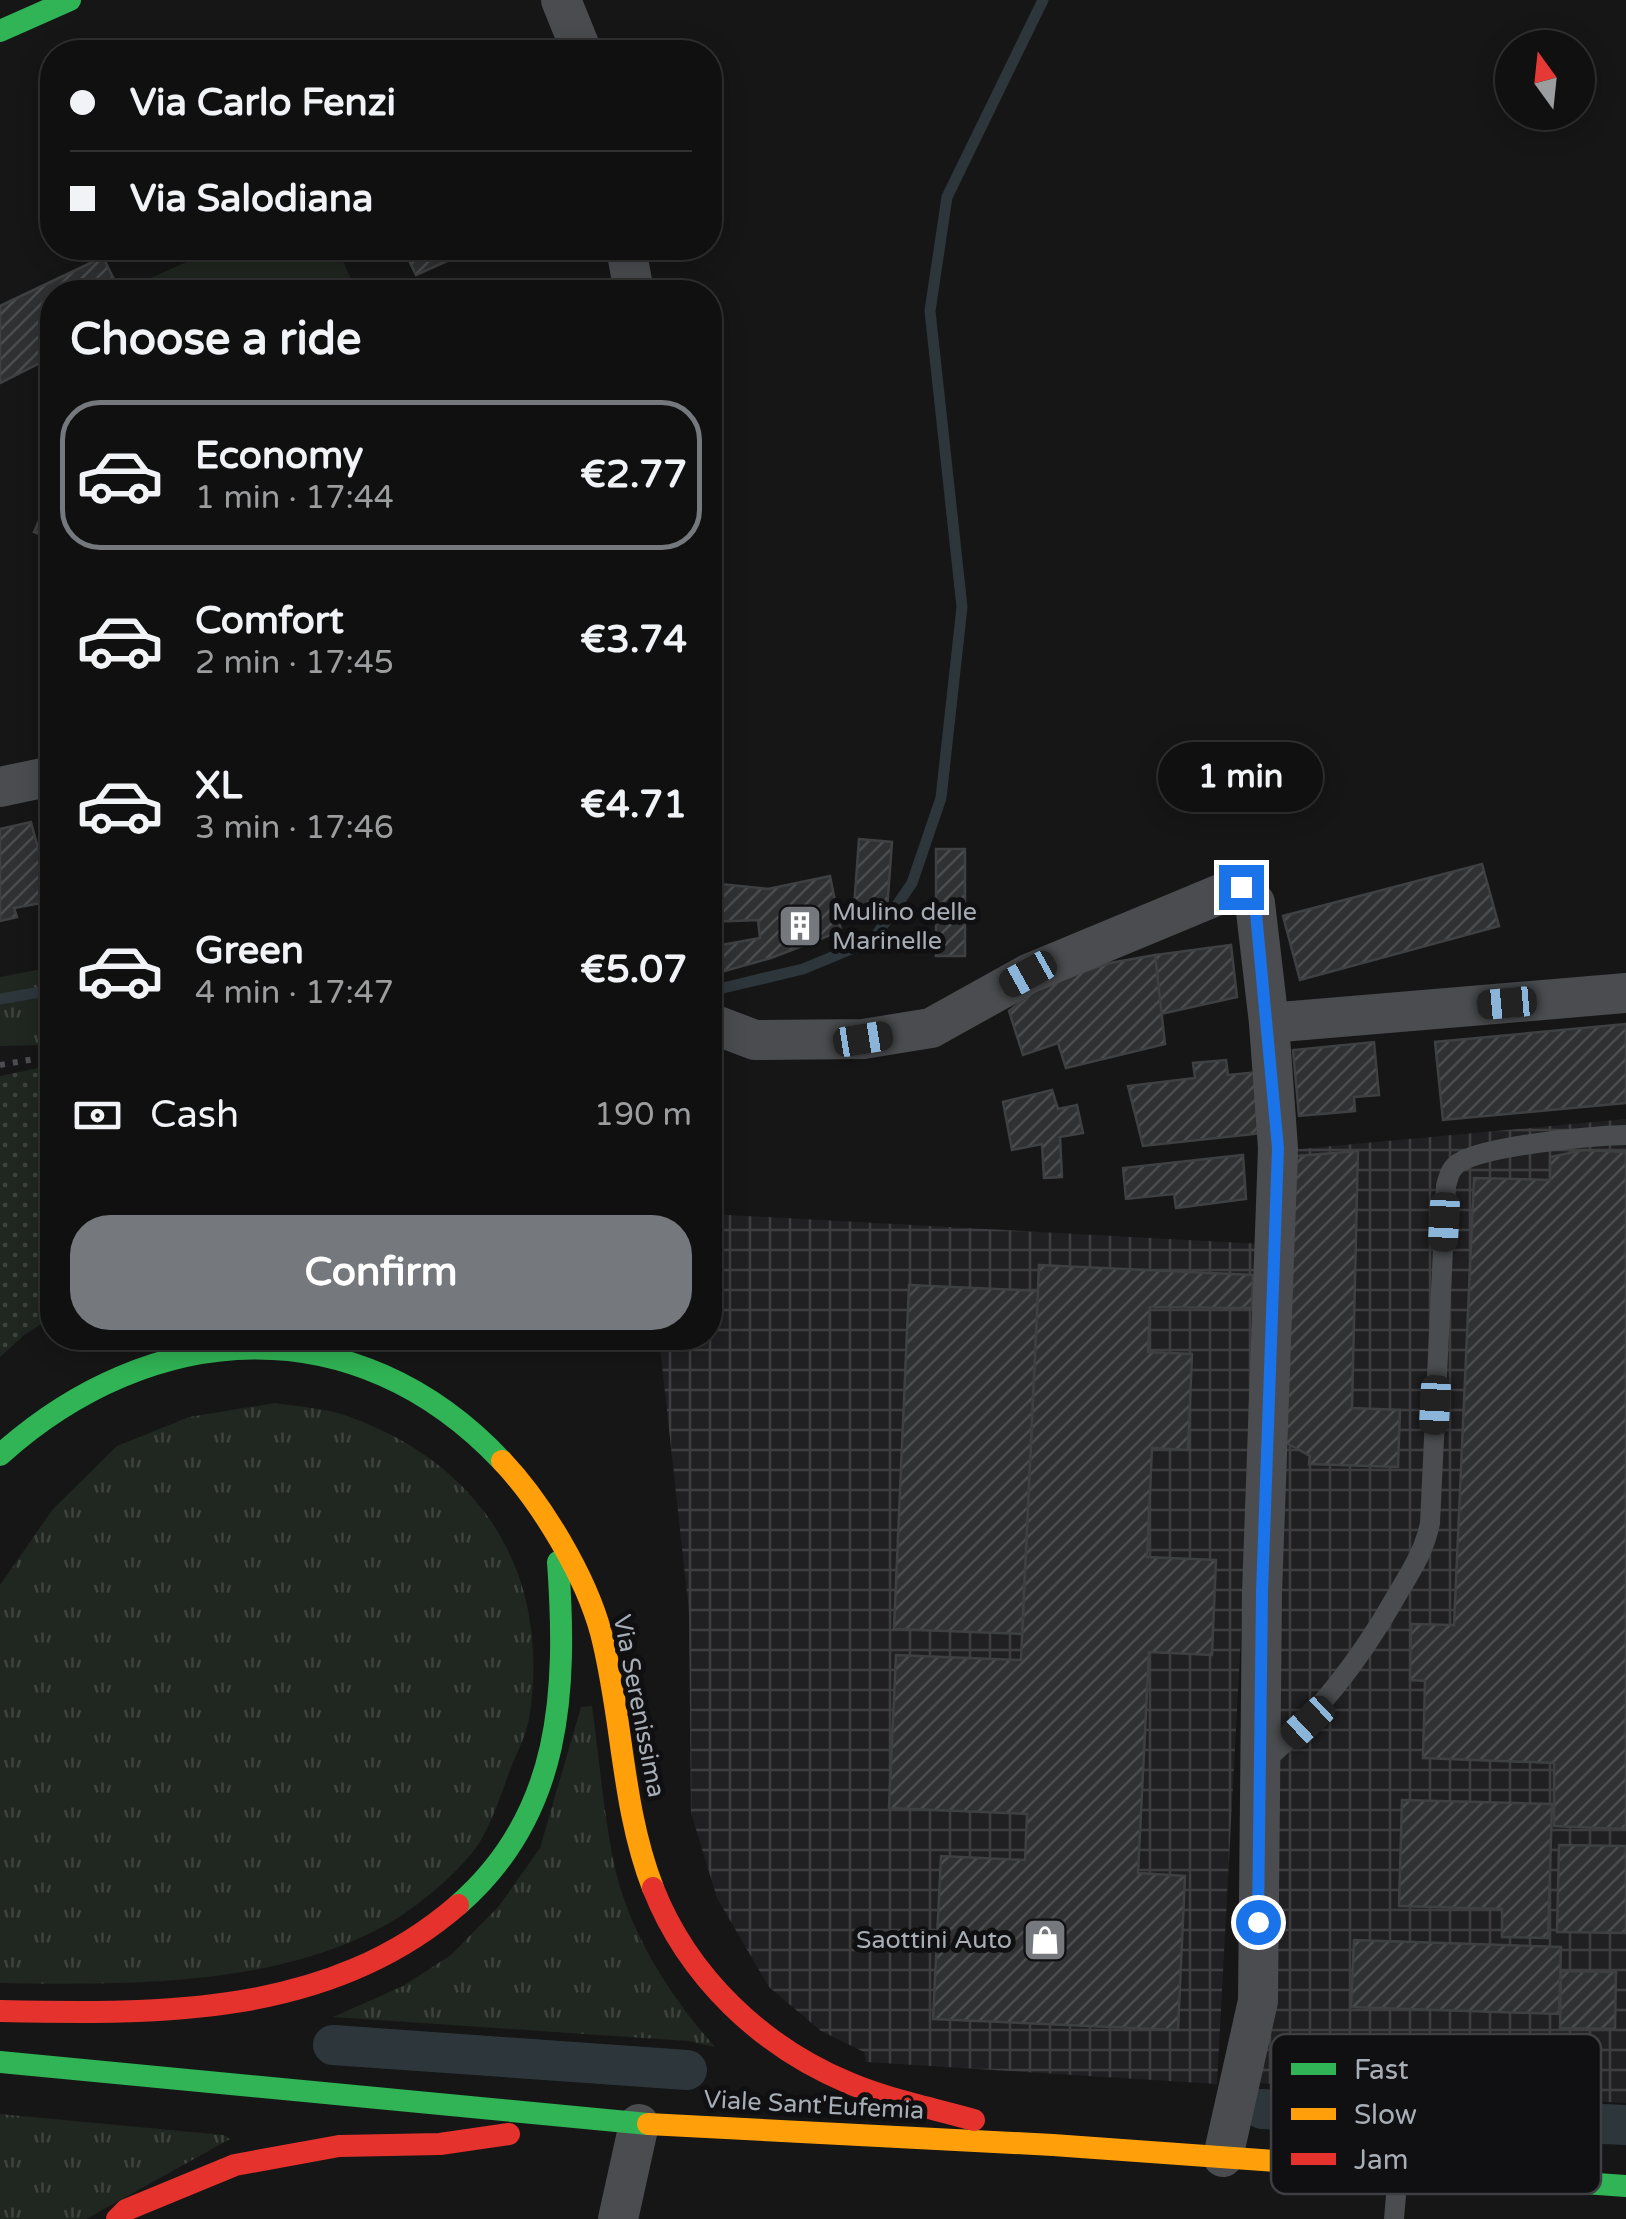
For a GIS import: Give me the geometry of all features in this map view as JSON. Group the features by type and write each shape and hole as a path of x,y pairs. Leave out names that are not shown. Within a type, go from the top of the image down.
{"main road":[{"path":"0,32 70,0"},
{"name":"Via Serenissima","path":"0,1456 43,1418 80,1394 123,1373 168,1358 210,1350"},
{"name":"Via Serenissima","path":"282,1350 350,1361 388,1375 458,1417 518,1477 584,1588 601,1634 637,1833 653,1888 678,1940 712,1987 752,2027 800,2060 852,2084 1053,2145"},
{"path":"0,2010 118,2013 238,2002 293,1992 346,1974 396,1950 442,1921 482,1884 516,1840 539,1792 552,1740 560,1671 561,1603 555,1534"},
{"name":"Viale Sant'Eufemia","path":"0,2062 621,2123 1271,2161"},
{"path":"117,2219 126,2210 235,2166 340,2146 440,2144 621,2123"},
{"name":"Viale Sant'Eufemia","path":"1601,2184 1626,2186"}],"street":[{"path":"560,0 577,40"},
{"path":"0,787 40,779"},
{"path":"722,1028 755,1040 863,1039 932,1028 1028,974 1241,887 1255,903 1278,1148 1258,1768 1258,2001 1223,2157"},
{"path":"1269,1023 1626,993"},
{"path":"618,2219 621,2123"}],"lane":[{"path":"1258,1768 1308,1722 1338,1686 1366,1648 1426,1544 1450,1171 1474,1156 1626,1135"},
{"path":"1394,2219 1396,2194"}],"path":[{"path":"0,1065 40,1058"}],"shaded area":[{"path":"1626,1119 1626,2103 1601,2102 1601,2034 1271,2034 1271,2084 1255,2083 1278,1151"},
{"path":"722,1215 1262,1244 1217,2084 866,2062 864,2052 821,2031 769,1987 717,1898 691,1813 689,1612 660,1350 722,1350"}],"green space":[{"path":"191,260 342,260 352,280 146,280"},
{"path":"40,969 40,1045 0,1046 0,977"},
{"path":"40,1068 40,1325 0,1357 0,1076"},
{"path":"275,1403 341,1414 396,1438 437,1464 470,1495 497,1530 517,1570 529,1614 533,1662 530,1713 481,1840 451,1875 411,1909 342,1945 296,1960 247,1971 148,1982 0,1983 0,1585 53,1509 117,1446 189,1417"},
{"path":"592,1706 610,1840 628,1910 666,1983 715,2047 688,2041 333,2017 403,1986 451,1955 499,1906 540,1848 581,1707"},
{"path":"0,2114 223,2135 230,2139 86,2219 0,2219"}],"building":[{"path":"104,260 114,280 55,280"},
{"path":"409,260 449,260 416,275"},
{"path":"40,287 40,363 0,383 0,306"},
{"path":"31,822 40,856 40,903 14,908 17,917 0,921 0,829"},
{"path":"859,839 892,842 887,910 854,907"},
{"path":"936,849 965,849 965,956 936,956"},
{"path":"1482,864 1499,926 1300,980 1283,916"},
{"name":"Mulino delle Marinelle","path":"830,876 841,931 722,972 722,945 760,938 758,920 722,922 722,884 768,889"},
{"path":"1231,945 1237,997 1161,1014 1155,955"},
{"path":"1155,955 1165,1044 1066,1068 1058,1043 1023,1055 1009,1011 1040,986 1110,963"},
{"path":"1626,1024 1626,1103 1443,1120 1435,1042"},
{"path":"1374,1042 1379,1095 1354,1097 1355,1111 1299,1116 1293,1050"},
{"path":"1226,1060 1228,1075 1258,1072 1264,1133 1143,1146 1128,1086 1195,1078 1193,1063"},
{"path":"1052,1090 1058,1109 1077,1105 1083,1133 1060,1137 1062,1177 1044,1178 1042,1144 1012,1150 1003,1102"},
{"path":"1584,1150 1626,1152 1626,1829 1554,1826 1554,1763 1423,1758 1425,1681 1410,1680 1411,1624 1454,1625 1474,1178 1550,1180 1550,1157"},
{"path":"1358,1151 1352,1408 1400,1410 1398,1467 1309,1464 1310,1456 1281,1440 1297,1156"},
{"path":"1243,1155 1246,1199 1176,1208 1174,1194 1126,1199 1123,1168"},
{"path":"1039,1265 1253,1275 1252,1308 1150,1307 1148,1352 1192,1354 1188,1450 1152,1448 1147,1557 1216,1560 1212,1655 1149,1652 1138,1873 1185,1876 1178,2030 933,2019 941,1856 1025,1860 1027,1814 889,1808 896,1655 1021,1660"},
{"path":"909,1285 1038,1291 1022,1634 894,1629"},
{"path":"1402,1800 1552,1804 1548,1938 1502,1937 1502,1909 1399,1906"},
{"path":"1559,1845 1626,1846 1626,1933 1557,1932"},
{"path":"1354,1940 1561,1947 1559,2014 1351,2007"},
{"path":"1561,1971 1616,1972 1615,2029 1560,2028"}],"waterway":[{"path":"723,988 803,969 873,940 912,883 941,798 962,607 930,311 947,197 1043,0"},
{"path":"0,999 40,992"},
{"path":"333,2045 687,2070"},
{"path":"1262,2109 1271,2109"},
{"path":"1601,2124 1626,2125"}],"traffic: fast":[{"path":"0,31 70,0"},
{"path":"0,1455 59,1410 122,1376 187,1356 236,1350"},
{"path":"272,1350 319,1355 383,1375 445,1411 502,1461"},
{"path":"458,1905 493,1869 519,1831 538,1790 551,1747 561,1657 558,1562"},
{"path":"0,2062 648,2124"},
{"path":"1601,2184 1626,2186"}],"traffic: slow":[{"path":"502,1461 561,1542 594,1611 608,1665 634,1825 653,1888"},
{"path":"648,2124 1271,2161"}],"traffic: jam":[{"path":"653,1888 686,1951 707,1979 758,2029 787,2050 864,2089 974,2120"},
{"path":"0,2011 182,2008 299,1989 355,1969 408,1942 458,1905"},
{"path":"117,2219 126,2210 235,2165 339,2146 440,2144 509,2134"}],"place":[{"name":"Mulino delle Marinelle","path":"800,926"},
{"name":"Saottini Auto","path":"1045,1940"}],"route":[{"path":"1241,887 1255,903 1278,1148 1262,1592 1258,1922"}]}
